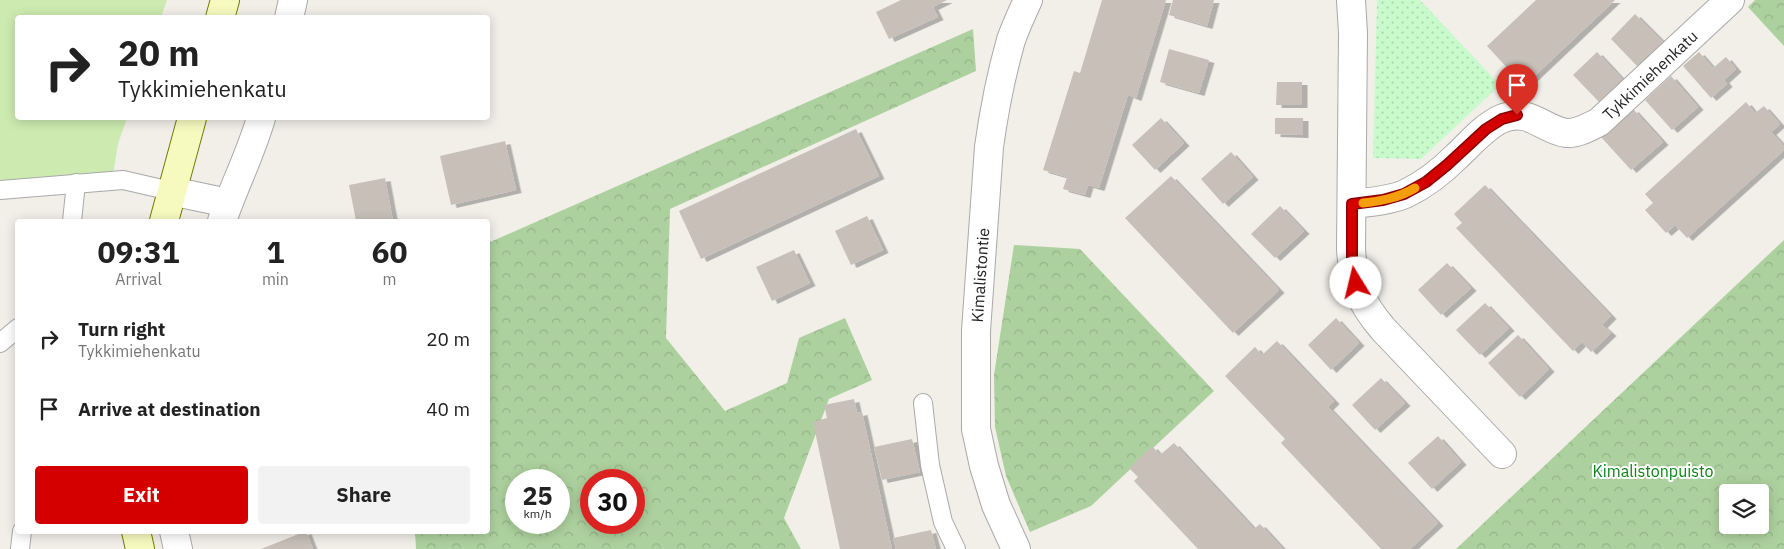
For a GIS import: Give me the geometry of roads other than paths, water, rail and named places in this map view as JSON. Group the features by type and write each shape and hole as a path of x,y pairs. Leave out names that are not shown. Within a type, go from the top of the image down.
{"street":[{"path":"221,15 225,0"},
{"path":"290,15 293,0"},
{"name":"Kimalistontie","path":"1016,549 996,506 984,466 976,429 976,331 989,148 993,118 1012,38 1028,0"},
{"path":"1351,0 1353,25 1352,272 1359,294 1369,313 1389,336 1502,454"},
{"name":"Tykkimiehenkatu","path":"1352,204 1383,200 1404,194 1426,182 1486,129 1502,119 1517,115 1534,118 1550,128 1568,133 1583,130 1599,122 1730,0"},
{"path":"164,219 191,120"},
{"path":"171,191 225,212 247,154 254,142 260,120"},
{"path":"137,534 140,549"},
{"path":"175,534 178,549"}],"lane":[{"path":"0,190 123,180 171,191"},
{"path":"72,219 76,183"},
{"path":"0,343 15,330"},
{"path":"923,403 930,465 943,522 956,549"},
{"path":"20,549 22,534"}],"park label":[{"name":"Kimalistonpuisto","path":"1653,471"}]}
